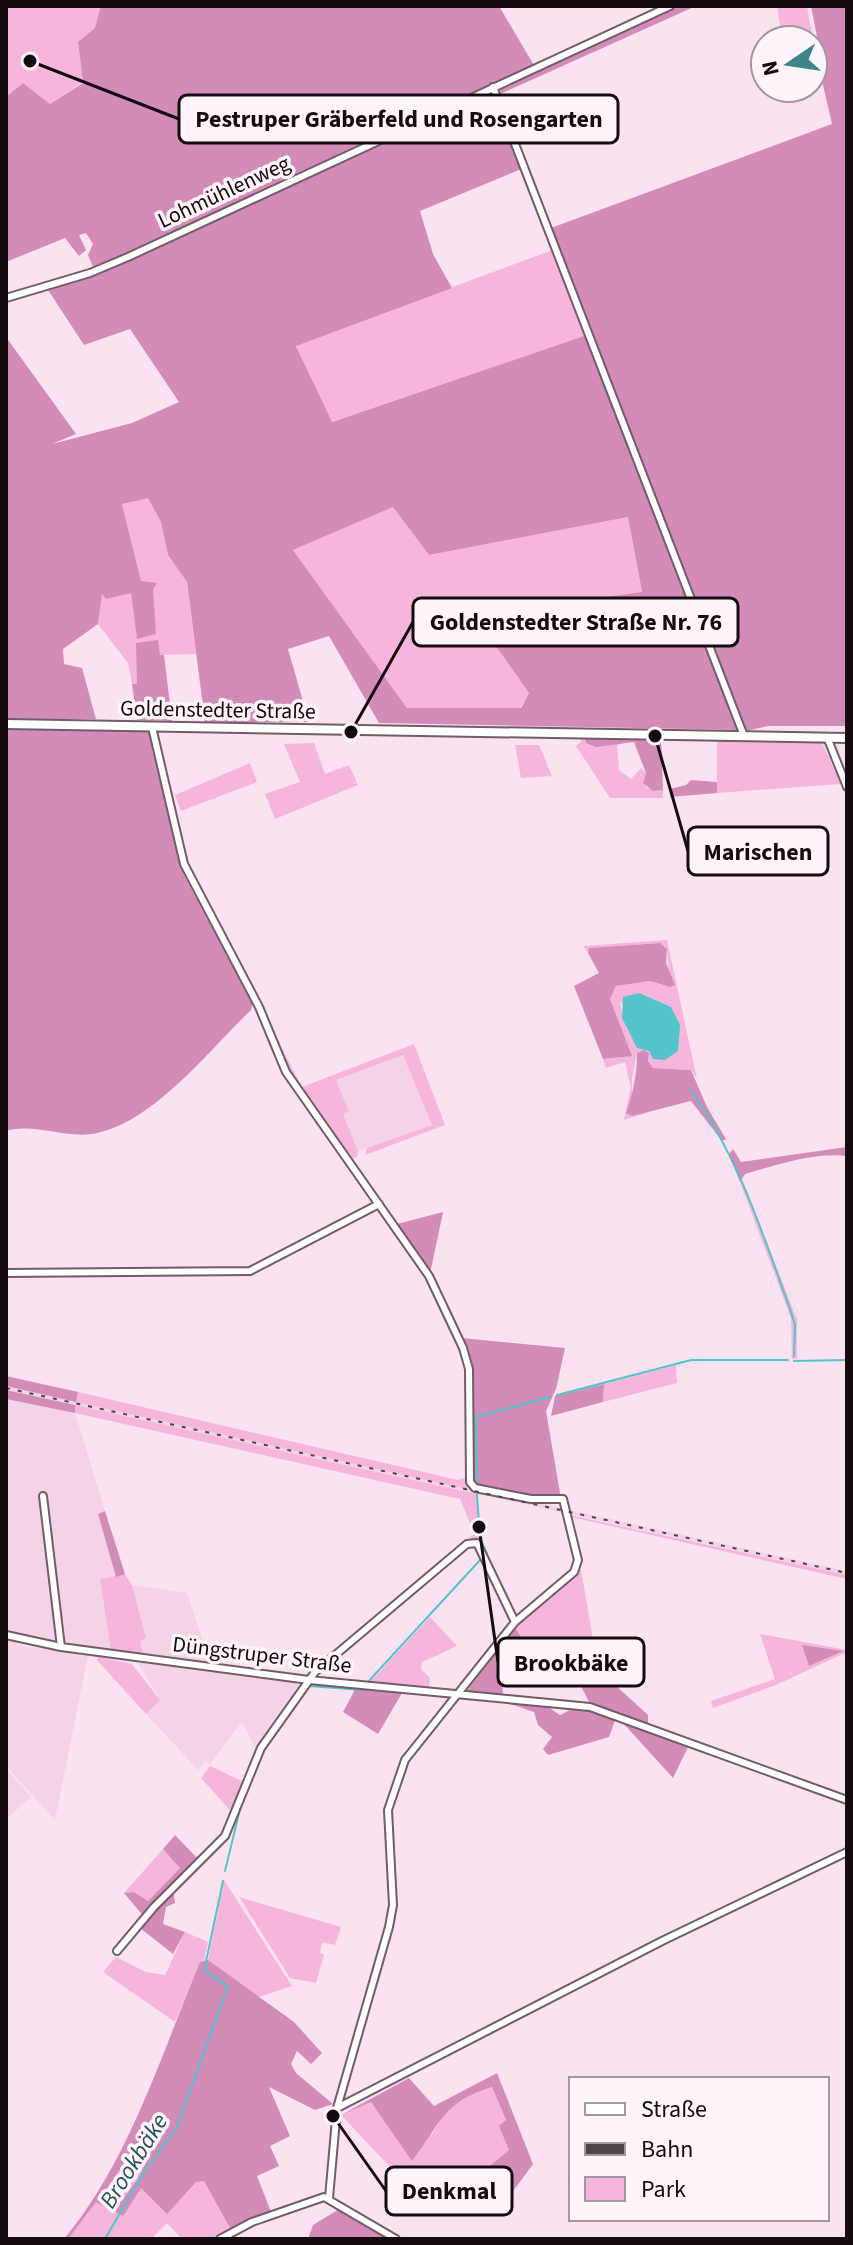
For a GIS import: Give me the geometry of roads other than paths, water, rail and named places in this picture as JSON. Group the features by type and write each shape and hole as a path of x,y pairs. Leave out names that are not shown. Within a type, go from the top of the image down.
{"main road":[{"name":"Goldenstedter Straße","path":"6,724 847,738"}],"street":[{"name":"Lohmühlenweg","path":"6,298 103,268 670,6"},
{"path":"493,87 744,736"},
{"path":"152,727 158,762 190,880 259,1007 291,1082 429,1276 468,1362 472,1485 531,1499 563,1499 577,1567 570,1577 515,1622 405,1760 391,1795 387,1823 391,1916 337,2108 329,2198"},
{"path":"827,737 847,787"},
{"path":"6,1273 250,1271 379,1204"},
{"path":"43,1496 61,1647"},
{"path":"117,1951 154,1907 225,1836 261,1748 309,1680 472,1542 480,1548 515,1622"},
{"name":"Düngstruper Straße","path":"6,1635 61,1647 309,1680 590,1707 847,1800"},
{"path":"337,2108 662,1941 847,1852"},
{"path":"220,2239 252,2222 319,2197 329,2198 396,2239"}],"water":[{"path":"639,993 671,1007 680,1025 678,1051 665,1060 653,1059 649,1051 637,1048 622,1018 623,997"}],"waterway":[{"path":"690,1089 722,1141 759,1223 795,1325 794,1356"},
{"name":"Brookbäke","path":"557,1395 691,1360 788,1360"},
{"name":"Brookbäke","path":"794,1361 847,1360"},
{"name":"Brookbäke","path":"477,1486 476,1417 550,1397"},
{"name":"Brookbäke","path":"477,1495 480,1538 487,1554"},
{"name":"Brookbäke","path":"366,1684 481,1559"},
{"name":"Brookbäke","path":"309,1686 363,1690"},
{"name":"Brookbäke","path":"225,1871 241,1805"},
{"name":"Brookbäke","path":"105,2239 144,2172 177,2127 228,1986 204,1971 223,1881"},
{"path":"666,1936 737,1902"}],"railway":[{"path":"6,1388 847,1573"}],"place":[{"name":"Pestruper Gräberfeld und Rosengarten","path":"30,61"},
{"name":"Goldenstedter Straße Nr. 76","path":"351,732"},
{"name":"Marischen","path":"655,736"},
{"name":"Brookbäke","path":"479,1527"},
{"name":"Denkmal","path":"333,2116"}]}
